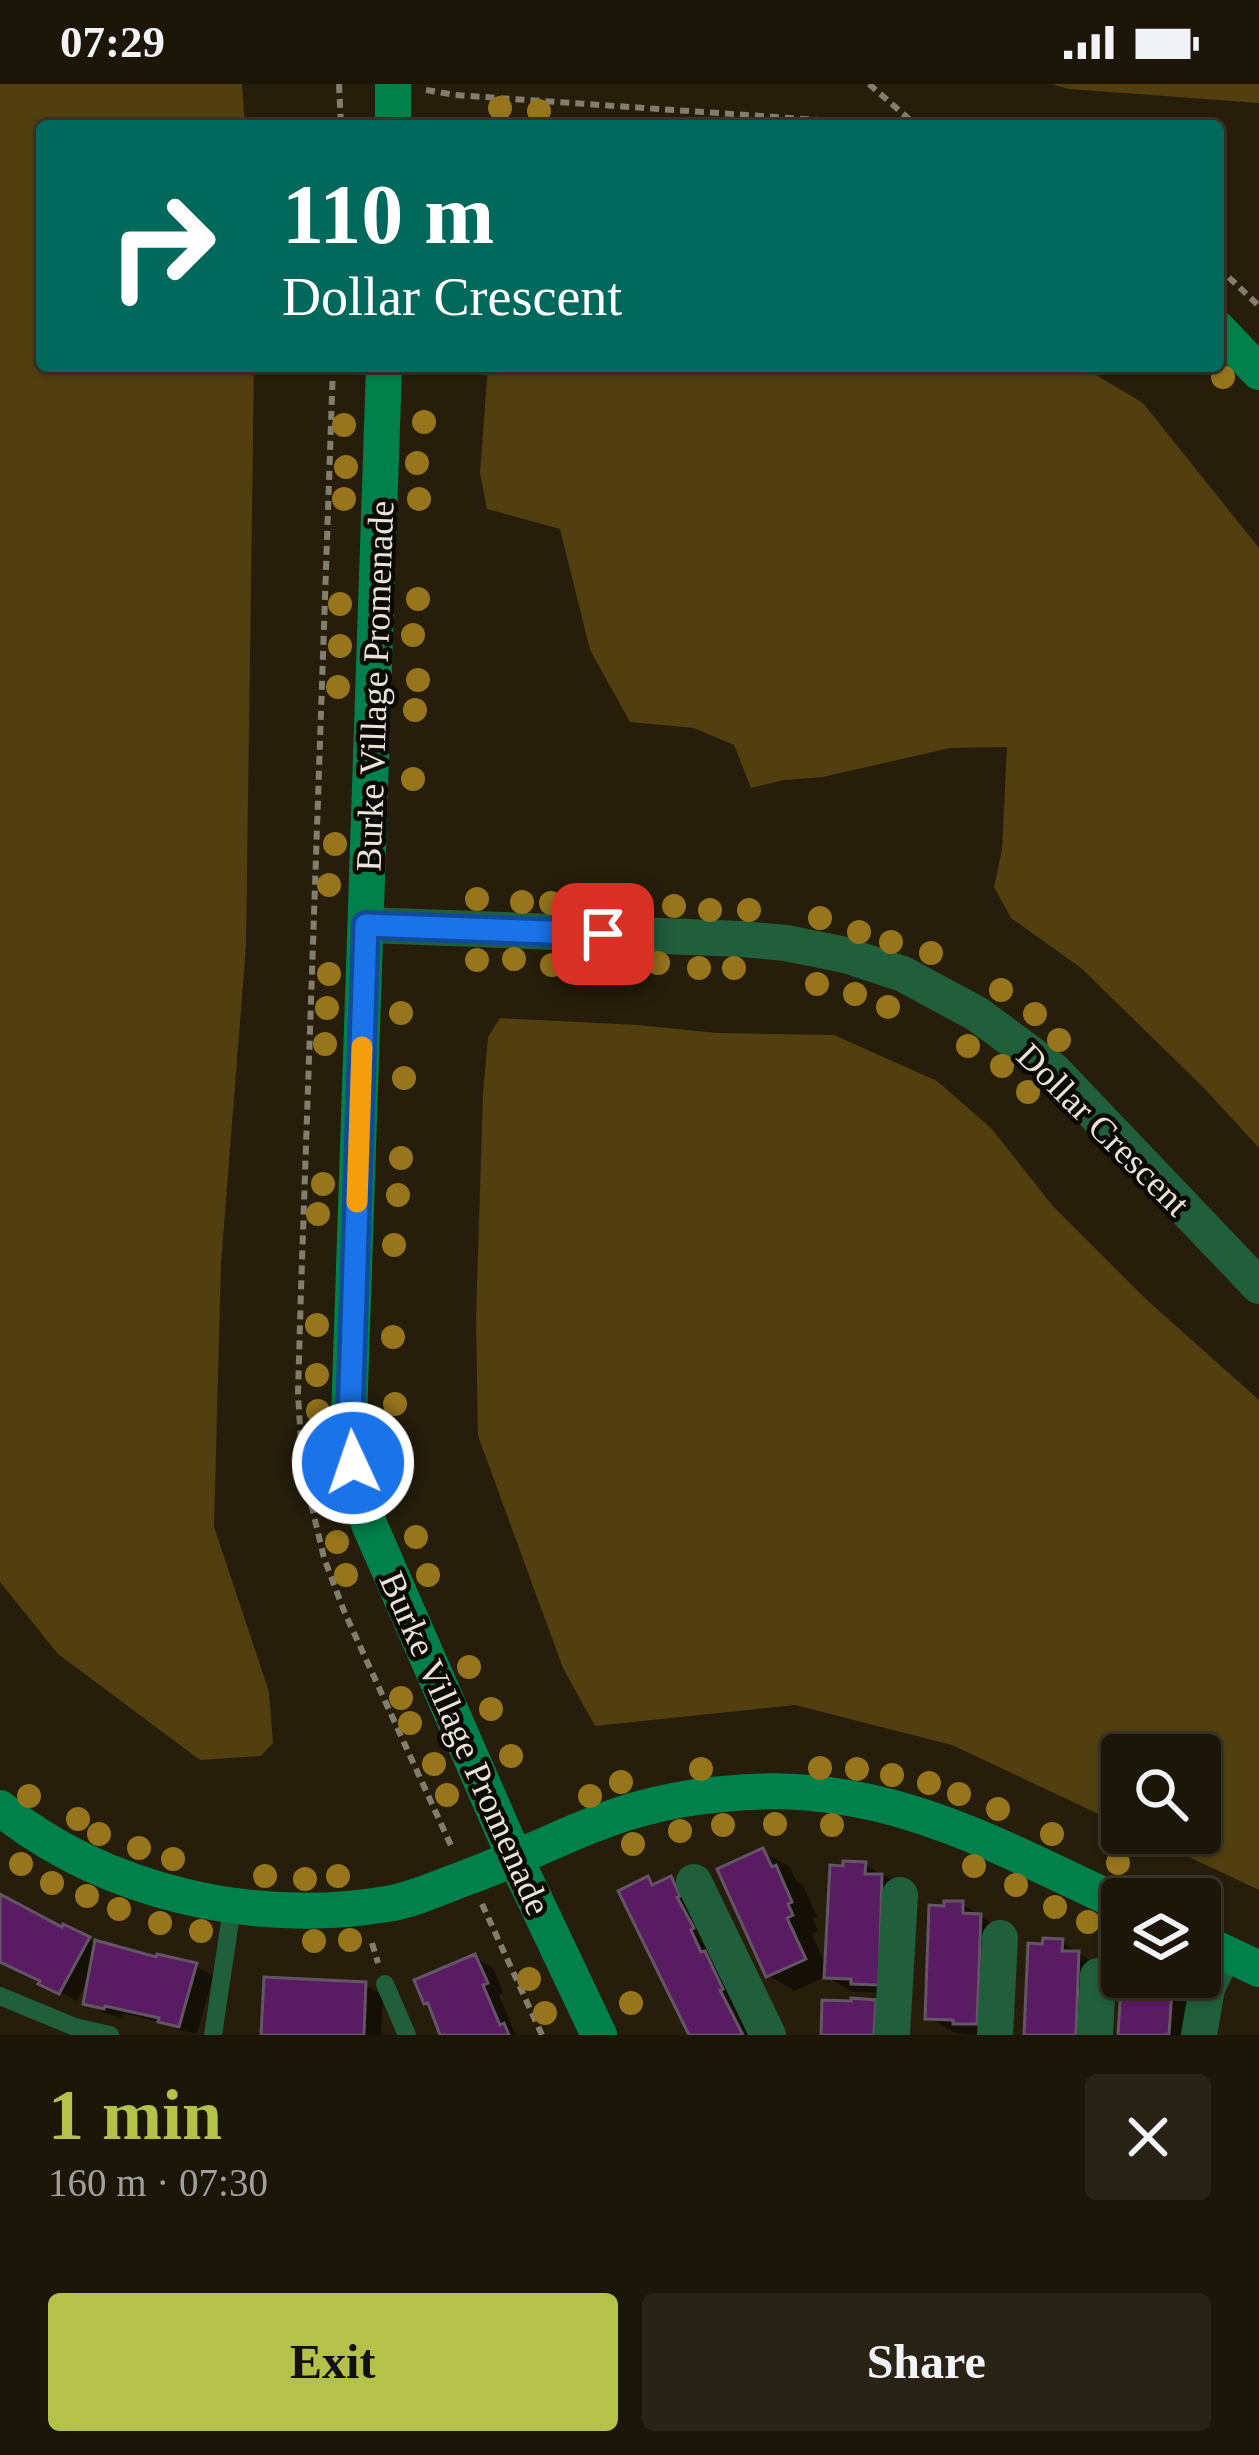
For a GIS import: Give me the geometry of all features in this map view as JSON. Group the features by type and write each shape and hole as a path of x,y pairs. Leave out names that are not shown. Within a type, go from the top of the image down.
{"street":[{"path":"395,120 406,86"},
{"path":"1224,335 1259,372"},
{"name":"Burke Village Promenade","path":"384,372 350,1418 353,1463 369,1524 515,1858 599,2035"},
{"name":"Dollar Crescent","path":"366,925 764,941 845,955 903,974 977,1014 1053,1070 1259,1286"},
{"path":"0,1808 90,1864 163,1891 232,1908 391,1904 640,1808 759,1792 835,1795 916,1813 965,1830 1101,1894"},
{"path":"694,1882 768,2035"},
{"path":"892,2035 900,1895"},
{"path":"995,2035 1000,1938"},
{"path":"1221,1951 1259,1970"},
{"path":"1095,2035 1098,1976"},
{"path":"1199,2035 1205,1998"}],"lane":[{"path":"213,2035 232,1908"},
{"path":"385,1984 407,2035"},
{"path":"0,1996 74,2031 110,2035"}],"path":[{"path":"339,84 341,120"},
{"path":"869,84 910,120"},
{"path":"406,86 455,95 820,120"},
{"path":"340,97 353,95"},
{"path":"1224,273 1259,306"},
{"path":"490,1918 542,2035"}],"shaded area":[{"path":"0,84 242,84 245,120 36,120 36,372 254,372 246,946 221,1263 214,1527 269,1692 273,1743 261,1756 200,1760 58,1654 0,1582"},
{"path":"1051,84 1259,84 1259,103 1069,89"},
{"path":"488,372 1091,372 1143,403 1259,548 1259,1148 1081,968 1011,918 994,887 1002,850 1007,747 950,748 751,788 734,745 694,728 630,722 590,650 560,529 487,509 480,473"},
{"path":"500,1018 717,1033 834,1035 937,1081 991,1128 1052,1205 1149,1302 1259,1400 1259,1890 1183,1854 1221,1854 1221,1734 1101,1734 1101,1815 952,1745 795,1705 595,1726 563,1668 478,1436 476,1317 488,1037"}],"building":[{"path":"763,1848 792,1902 788,1904 793,1915 787,1918 806,1959 766,1977 717,1869"},
{"path":"843,1861 866,1862 865,1874 882,1874 879,1985 824,1978 830,1865 843,1866"},
{"path":"648,1876 652,1885 671,1876 691,1930 743,2035 689,2035 618,1891"},
{"path":"0,1894 90,1937 59,1994 0,1962"},
{"path":"944,1901 963,1901 963,1913 981,1914 977,2024 925,2019 929,1905 944,1906"},
{"path":"1043,1938 1063,1939 1062,1951 1079,1951 1076,2035 1024,2035 1028,1943 1042,1944"},
{"path":"95,1940 197,1963 179,2027 158,2022 159,2018 83,2004"},
{"path":"475,1954 488,1983 483,1985 509,2035 440,2035 414,1980"},
{"path":"264,1977 366,1982 364,2035 261,2035"},
{"path":"1120,1998 1171,1998 1169,2035 1118,2035"},
{"path":"822,2000 876,2000 874,2035 821,2035"}],"slow traffic":[{"path":"357,1202 362,1047"}],"route":[{"path":"353,1463 350,1418 366,925 603,934"}]}
